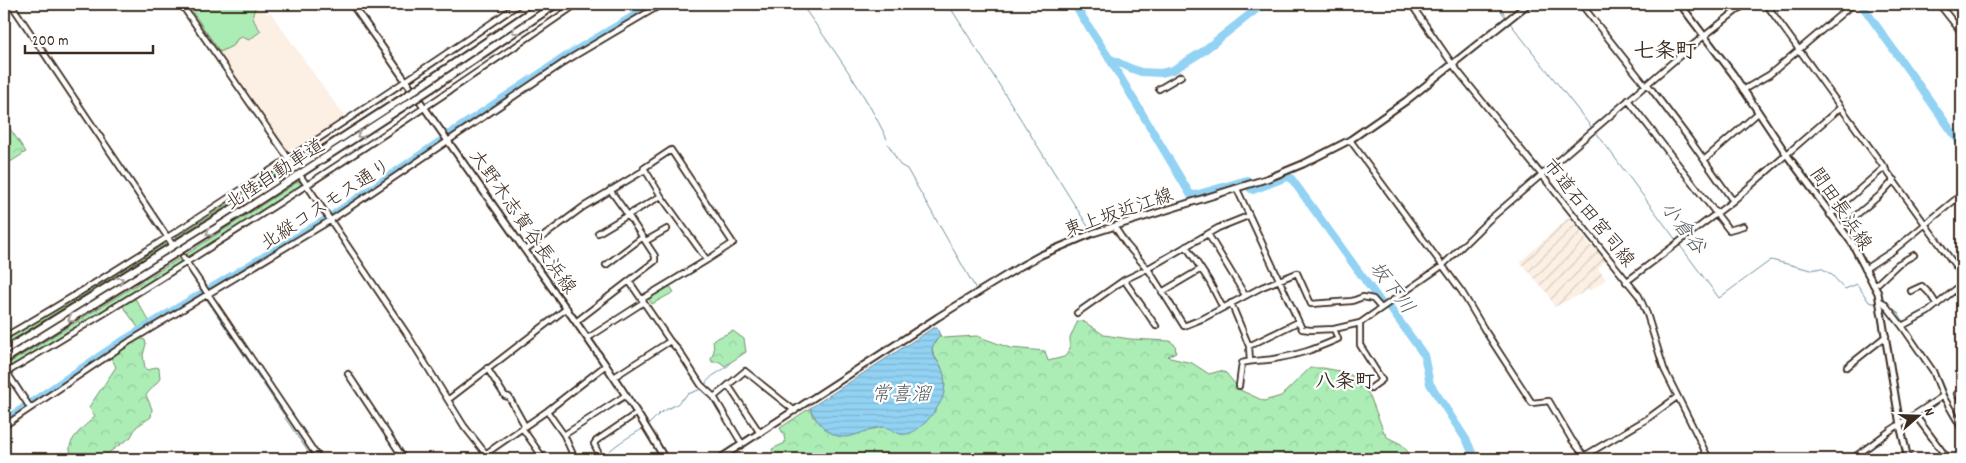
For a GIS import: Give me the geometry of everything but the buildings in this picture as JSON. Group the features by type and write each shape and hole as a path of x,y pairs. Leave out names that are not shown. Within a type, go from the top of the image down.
{"highway":[{"name":"北陸自動車道","path":"4,360 244,210 399,105 428,81 542,4"},
{"name":"北陸自動車道","path":"4,351 399,105 432,88 556,4"}],"main road":[{"name":"大野木志賀谷長浜線","path":"352,4 423,108 448,140 577,321 626,395 665,459"},
{"name":"東上坂近江線","path":"719,459 795,411 876,356 1021,266 1077,239 1237,189 1303,164 1350,140 1389,114 1528,4"},
{"name":"間田長浜線","path":"1680,4 1841,228 1852,244 1873,284 1880,302 1900,425 1908,459"}],"street":[{"path":"10,4 172,244"},
{"path":"181,4 293,165"},
{"path":"4,337 167,238 406,82 519,4"},
{"path":"28,405 5,371 186,262 423,108 577,4"},
{"name":"北縦コスモス通り","path":"4,426 130,341 330,218 569,59 662,4"},
{"name":"市道石田宮司線","path":"1411,4 1453,65 1643,304 1664,369 1709,459"},
{"path":"1582,4 1646,86 1649,86 1733,201"},
{"path":"1237,189 1302,329 1334,329 1360,323 1442,266 1489,220 1628,100 1745,4"},
{"path":"1766,4 1962,275"},
{"path":"1743,90 1769,75 1853,4"},
{"path":"1939,4 1962,33"},
{"path":"1159,89 1181,76"},
{"path":"1628,100 1729,230 1743,226"},
{"path":"1626,282 1717,215 1841,107"},
{"path":"1704,160 1758,113"},
{"path":"1350,140 1462,292 1532,402 1549,401 1572,440 1586,457"},
{"path":"525,250 583,207 643,171 644,168 671,150 733,242 588,338"},
{"path":"1830,215 1885,167"},
{"path":"644,168 661,196 707,260"},
{"path":"302,178 330,218 464,426 490,459"},
{"path":"1841,228 1879,196 1894,180"},
{"path":"577,321 656,260 644,239 610,190"},
{"path":"1865,269 1894,250 1962,194"},
{"path":"598,233 661,196"},
{"path":"1077,313 1124,280 1228,223 1248,216"},
{"path":"1114,226 1121,238 1147,269 1184,326 1204,318 1245,295 1297,272 1311,304 1352,301 1363,297 1373,299 1384,306"},
{"path":"606,265 644,239 667,229"},
{"path":"1208,234 1245,295"},
{"path":"1186,246 1223,308"},
{"path":"1873,284 1878,283 1898,264 1914,255"},
{"path":"183,257 206,296 319,459"},
{"path":"1162,292 1201,269"},
{"path":"1124,280 1156,326"},
{"path":"629,281 670,341 679,351 700,385 714,397 742,444"},
{"path":"1902,326 1916,320 1962,284"},
{"path":"1911,291 1922,286 1937,305"},
{"path":"1880,302 1890,310 1933,371 1943,396 1962,429"},
{"path":"1231,303 1249,346 1250,361"},
{"path":"448,399 567,308"},
{"path":"1249,346 1298,322"},
{"path":"1360,323 1360,344 1382,380 1371,388"},
{"path":"1239,386 1242,363 1274,359 1318,349 1338,339 1334,329"},
{"path":"1847,367 1886,336"},
{"path":"614,377 670,341"},
{"path":"478,459 606,365"},
{"path":"487,368 505,396 509,397 523,427 544,459"},
{"path":"714,397 746,371 795,411"},
{"path":"348,374 404,459"},
{"path":"728,385 760,433"},
{"path":"1962,391 1957,394 1962,402"},
{"path":"564,435 626,395"},
{"path":"1852,459 1943,396"},
{"path":"1578,459 1586,457 1647,419 1677,397"},
{"path":"547,410 564,435 575,459"},
{"path":"598,459 598,452 594,444 596,441 637,413"},
{"path":"1915,415 1948,459"},
{"path":"1862,452 1867,459"}],"shaded area":[{"path":"184,4 260,4 267,14 270,12 346,119 290,154 287,154"},
{"path":"1569,217 1592,247 1594,246 1606,261 1598,269 1606,279 1590,291 1588,289 1554,307 1548,294 1520,262"}],"green space":[{"path":"187,4 258,4 253,16 254,22 261,31 249,40 242,37 237,39 234,45 220,52"},
{"path":"4,120 26,152 4,166"},
{"path":"285,162 290,166 175,238 172,235"},
{"path":"299,181 301,186 190,257 185,255"},
{"path":"166,240 169,243 4,345 4,338"},
{"path":"180,258 180,263 12,368 7,367 6,365"},
{"path":"669,285 674,292 652,304 648,298"},
{"path":"134,297 150,322 139,329 122,305"},
{"path":"1078,321 1083,321 1104,335 1130,339 1170,341 1175,345 1176,352 1168,356 1170,358 1192,363 1209,374 1220,371 1226,373 1240,390 1264,401 1281,396 1310,368 1345,372 1356,378 1370,396 1387,437 1401,444 1414,459 775,459 772,449 785,443 784,435 780,428 810,408 813,417 874,429 884,426 901,434 926,422 942,398 945,384 941,366 933,354 932,347 940,335 943,338 977,336 1010,348 1045,351 1048,361 1064,357 1067,354 1070,348 1070,337"},
{"path":"733,331 744,339 746,352 725,366 720,362 712,362 713,340"},
{"path":"138,338 145,340 146,344 143,355 145,369 159,368 160,379 146,395 152,409 151,417 136,427 131,437 103,459 91,459 86,453 77,458 71,453 71,442 80,430 95,416 89,407 116,367 111,357"}],"water":[{"name":"常喜溜","path":"933,328 937,328 940,335 934,343 932,351 943,373 944,391 942,399 935,410 919,428 907,434 901,434 885,427 878,427 852,436 843,437 827,431 815,417 810,408"}],"waterway":[{"path":"451,133 568,55 654,4"},
{"path":"801,4 858,87 887,139"},
{"path":"948,4 976,48"},
{"name":"坂下川","path":"1074,4 1109,58 1190,194 1195,195 1247,180"},
{"path":"1109,58 1141,72 1161,73 1173,70 1202,52 1263,4"},
{"name":"小倉谷","path":"1495,4 1505,16"},
{"name":"小倉谷","path":"1498,4 1504,13"},
{"path":"1861,4 1962,143"},
{"name":"小倉谷","path":"1510,23 1592,128"},
{"path":"978,51 1089,228"},
{"name":"小倉谷","path":"1595,131 1719,298 1771,260 1811,270 1821,268 1831,274 1845,289 1857,284 1869,302 1877,304"},
{"path":"208,290 330,217 442,140"},
{"path":"888,144 900,165 907,169 976,289"},
{"name":"坂下川","path":"1251,189 1253,190 1287,177 1291,178 1383,305 1390,308 1424,355 1430,384 1467,441 1475,459"},
{"path":"4,421 116,345 204,292"},
{"path":"205,297 284,415"},
{"name":"小倉谷","path":"1888,305 1898,312 1904,322"},
{"name":"小倉谷","path":"1907,328 1913,338"},
{"path":"705,385 710,378 730,364"},
{"name":"小倉谷","path":"1932,366 1941,380 1952,407"},
{"path":"647,426 660,413 677,404 688,394 701,389"},
{"path":"285,418 313,459"},
{"path":"602,459 616,445 644,428"}],"district":[{"name":"七条町","path":"1665,50"},
{"name":"八条町","path":"1345,380"}]}
